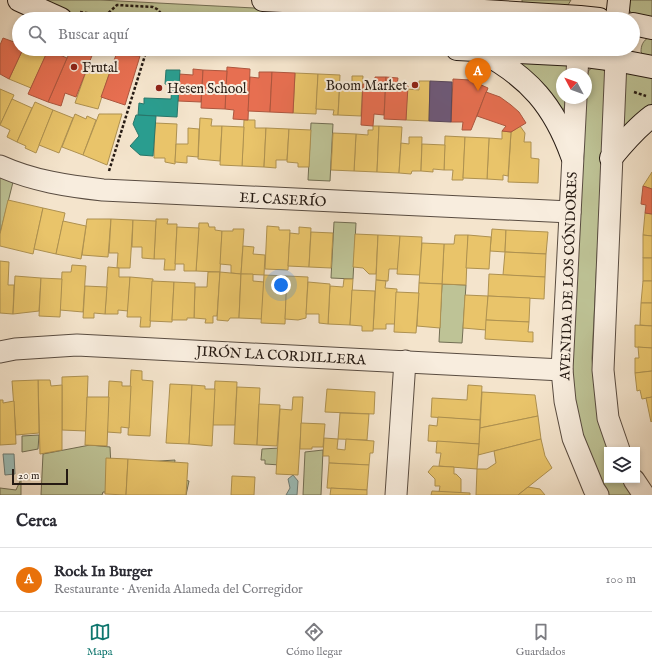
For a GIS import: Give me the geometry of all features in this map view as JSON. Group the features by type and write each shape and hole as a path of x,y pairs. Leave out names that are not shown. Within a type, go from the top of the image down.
{"main road":[{"path":"19,0 59,12"},
{"path":"263,0 518,12"},
{"path":"484,11 506,0"},
{"path":"618,12 619,0"},
{"path":"640,25 652,28"},
{"path":"490,56 516,73 535,91 556,118 572,156"},
{"path":"539,56 578,60 603,56"},
{"path":"622,56 652,67"},
{"path":"611,158 626,140 650,106"}],"street":[{"path":"616,56 603,370 608,418 618,447"},
{"name":"AVENIDA DE LOS CÓNDORES","path":"576,104 562,370 565,401 573,438 594,489 598,495"},
{"name":"EL CASERÍO","path":"0,166 39,180 65,186 104,190 570,212"},
{"name":"JIRÓN LA CORDILLERA","path":"0,352 15,348 77,345 562,370"},
{"path":"396,495 405,361"},
{"path":"636,483 644,495"}],"path":[{"path":"109,12 117,5 153,7 160,12"},
{"path":"104,190 145,56"},
{"path":"631,91 644,96 650,106"}],"green space":[{"path":"39,0 100,0 331,12 66,12"},
{"path":"522,0 571,0 568,5 565,5 525,3 522,2"},
{"path":"628,0 652,0 652,18 640,16 640,12 631,12 628,8"},
{"path":"649,37 652,37 652,59 641,52 643,43"},
{"path":"521,62 567,64 567,68 556,68 556,103 520,64"},
{"path":"594,67 602,69 606,76 592,358 594,385 599,418 609,447 604,447 604,483 626,483 632,495 609,495 606,491 593,463 578,422 572,384 573,317 585,104 592,104 592,68"},
{"path":"629,73 652,77 652,104 625,128 622,126 624,78 626,74"},
{"path":"557,104 565,104 564,109 562,110"},
{"path":"311,123 333,124 330,181 308,180"},
{"path":"0,176 13,182 0,234"},
{"path":"334,222 356,223 353,279 331,278"},
{"path":"442,284 466,285 462,343 439,342"},
{"path":"39,435 38,449 22,452 22,436"},
{"path":"90,445 110,447 111,467 145,462 175,460 173,477 189,481 186,495 103,492 102,495 41,495 43,454"},
{"path":"280,448 280,465 265,464 265,460 261,460 262,449"},
{"path":"323,450 321,495 303,495 305,452"},
{"path":"21,479 21,495 0,495 0,488 16,490"}],"water":[{"path":"3,454 14,454 15,474 5,475"},
{"path":"293,475 298,481 297,495 286,495 290,488 288,479"}],"building: Viviendas":[{"path":"20,56 46,56 31,88 9,79"},
{"path":"88,66 110,71 98,109 75,103"},
{"path":"295,73 318,74 316,114 293,113"},
{"path":"318,74 340,75 338,115 333,115 334,110 316,109"},
{"path":"352,76 363,76 361,116 338,115 340,83 352,84"},
{"path":"419,81 430,81 429,121 406,120 407,89 419,90"},
{"path":"0,89 14,95 0,125"},
{"path":"12,99 32,108 17,142 7,137 10,130 0,125"},
{"path":"35,102 53,110 36,153 17,142"},
{"path":"53,110 73,118 59,153 39,145"},
{"path":"75,114 86,119 87,116 96,120 83,155 62,147"},
{"path":"99,114 122,114 107,165 83,155"},
{"path":"200,118 212,119 211,126 222,126 220,161 198,159"},
{"path":"244,120 255,120 255,128 266,128 264,167 242,166"},
{"path":"155,123 177,124 175,164 165,162 165,158 154,158"},
{"path":"222,126 244,127 242,166 220,165"},
{"path":"373,126 379,126 377,172 354,171 356,134 368,135 368,130 373,130"},
{"path":"379,126 402,127 399,173 377,172"},
{"path":"520,126 525,133 524,142 531,142 531,158 539,159 538,183 508,182 511,132"},
{"path":"188,128 199,129 198,157 187,156 187,163 175,162 176,144 188,144"},
{"path":"266,128 289,129 287,160 276,160 276,168 264,167"},
{"path":"289,129 311,130 309,167 298,167 298,163 287,162"},
{"path":"502,131 511,132 508,176 503,175 503,180 487,179 489,138 502,139"},
{"path":"333,133 356,134 354,171 331,170"},
{"path":"445,136 465,137 463,180 452,180 453,170 444,170"},
{"path":"409,137 422,137 421,171 412,171 411,174 399,173 401,143 409,144"},
{"path":"465,137 489,138 487,179 463,178"},
{"path":"422,144 445,145 444,170 433,169 433,172 421,171"},
{"path":"652,172 652,189 643,186"},
{"path":"8,200 43,208 33,254 0,246 0,234"},
{"path":"43,208 65,213 56,254 34,249"},
{"path":"645,213 652,214 652,236 643,235"},
{"path":"87,219 111,219 108,257 82,255"},
{"path":"111,219 133,220 130,268 117,268 118,253 109,253"},
{"path":"156,219 168,219 167,224 177,224 175,270 164,270 165,259 154,259"},
{"path":"133,220 156,221 154,259 142,258 142,247 132,247"},
{"path":"63,221 86,226 81,259 56,254"},
{"path":"199,223 208,223 209,227 215,227 215,230 222,231 220,272 196,271"},
{"path":"267,226 279,227 279,230 290,230 288,270 265,269"},
{"path":"177,227 199,228 196,271 184,271 184,264 175,264"},
{"path":"299,227 311,228 309,267 288,266 290,233 299,234"},
{"path":"233,229 244,229 241,274 231,273 231,265 220,264 222,231 233,231"},
{"path":"492,229 506,230 505,252 490,251"},
{"path":"506,230 548,232 546,254 505,252"},
{"path":"311,232 333,233 331,268 309,267"},
{"path":"355,234 378,235 376,274 369,274 363,268 353,267"},
{"path":"378,235 400,236 398,269 389,269 388,281 376,280"},
{"path":"455,235 468,235 466,285 442,284 444,244 454,244"},
{"path":"468,235 491,237 489,269 466,268"},
{"path":"643,235 652,236 652,258 643,258"},
{"path":"400,236 422,237 420,275 397,274"},
{"path":"422,243 444,244 442,284 419,283"},
{"path":"243,246 254,247 253,254 265,255 264,275 241,274"},
{"path":"505,252 546,254 545,277 503,275"},
{"path":"643,258 652,258 652,281 643,281"},
{"path":"0,261 9,262 8,285 14,285 13,314 0,313"},
{"path":"72,265 86,266 83,312 60,310 62,272 71,272"},
{"path":"108,267 119,268 119,277 130,277 128,311 118,310 118,314 105,314"},
{"path":"208,272 220,272 217,316 213,316 213,323 205,323 206,319 194,318 195,287 207,287"},
{"path":"220,272 241,274 239,318 230,318 228,321 217,320"},
{"path":"241,274 253,274 253,281 264,282 262,319 239,318"},
{"path":"489,274 545,277 544,299 488,296"},
{"path":"264,275 287,276 285,324 261,323"},
{"path":"15,276 41,278 39,311 13,314"},
{"path":"287,276 308,277 306,318 298,320 285,319"},
{"path":"130,277 153,279 150,327 140,327 141,317 127,317"},
{"path":"41,278 62,279 60,317 39,316"},
{"path":"344,279 353,279 350,325 328,324 330,286 343,287"},
{"path":"376,280 386,281 385,288 397,289 395,324 386,324 386,329 373,329"},
{"path":"152,281 174,282 172,322 150,321"},
{"path":"643,281 652,281 652,303 641,303"},
{"path":"174,282 195,283 194,318 187,318 187,320 172,320"},
{"path":"308,282 330,284 328,324 319,323 319,314 306,314"},
{"path":"419,283 442,284 440,328 417,326"},
{"path":"85,286 107,287 105,314 94,313 94,318 83,318"},
{"path":"352,290 375,291 373,331 362,331 362,326 350,325"},
{"path":"396,292 419,293 416,333 394,332"},
{"path":"465,295 488,296 486,330 463,328"},
{"path":"488,296 530,298 529,322 486,320"},
{"path":"641,303 652,303 652,326 640,325"},
{"path":"486,320 529,322 528,332 533,332 533,342 485,339"},
{"path":"635,325 652,326 652,348 635,347"},
{"path":"638,347 652,348 652,371 635,373 635,358 639,358"},
{"path":"131,370 142,371 142,380 153,381 150,436 128,435"},
{"path":"652,371 652,397 642,399 640,390 637,391 635,373"},
{"path":"88,376 86,431 62,430 62,377"},
{"path":"38,380 50,380 51,386 62,385 62,450 40,454"},
{"path":"38,380 39,433 16,435 12,381"},
{"path":"109,381 122,382 122,386 131,386 129,428 121,427 121,433 107,432"},
{"path":"215,381 237,382 235,425 213,425"},
{"path":"170,384 192,385 189,444 166,443"},
{"path":"192,385 205,386 205,389 215,389 212,446 189,444"},
{"path":"468,385 482,386 480,420 431,417 432,398 467,400"},
{"path":"237,387 260,388 257,445 234,444"},
{"path":"327,389 375,392 374,414 325,412"},
{"path":"482,392 535,395 538,416 480,428"},
{"path":"87,397 109,397 107,446 85,445"},
{"path":"293,397 303,397 298,475 276,474 280,409 292,410"},
{"path":"652,397 652,421 651,422 646,398"},
{"path":"0,400 3,400 3,403 14,401 16,444 0,445"},
{"path":"259,404 280,405 277,446 257,445"},
{"path":"340,413 369,414 367,440 338,439"},
{"path":"538,416 541,439 478,455 480,428"},
{"path":"438,417 480,420 479,444 428,441 429,425 437,426"},
{"path":"301,423 325,424 323,447 300,449"},
{"path":"324,438 338,439 337,449 345,450 346,439 374,441 373,453 370,453 369,465 329,463 329,456 323,456"},
{"path":"541,439 545,456 552,468 518,495 476,495 477,469 487,469 496,463 494,451"},
{"path":"437,441 479,444 477,469 439,466 441,453 436,453"},
{"path":"106,458 128,459 126,495 105,494"},
{"path":"128,459 188,463 186,495 126,495"},
{"path":"329,463 369,465 367,490 327,488"},
{"path":"433,466 454,467 454,474 461,479 461,493 439,492 440,486 435,486 435,479 428,472"},
{"path":"232,476 255,477 254,495 231,495"},
{"path":"528,487 540,489 545,495 518,495"},
{"path":"331,488 367,490 367,495 330,495"},
{"path":"432,491 470,493 470,495 431,495"}],"building: Comercios":[{"path":"3,38 12,41 12,56 20,56 9,79 0,74 0,45"},
{"path":"45,56 62,56 67,58 48,102 28,94"},
{"path":"68,56 92,56 76,97 65,93 61,106 48,102"},
{"path":"116,56 140,56 125,105 101,97"},
{"path":"227,67 250,69 248,120 233,119 234,110 225,109"},
{"path":"193,69 203,70 201,102 178,101 179,74 193,75"},
{"path":"203,70 227,71 225,109 201,108"},
{"path":"259,72 272,72 270,112 248,111 250,77 259,78"},
{"path":"272,72 295,73 293,113 270,112"},
{"path":"375,77 386,77 384,115 374,114 373,126 361,125 363,84 375,85"},
{"path":"386,77 398,78 397,85 408,86 406,120 384,119"},
{"path":"453,79 470,80 488,88 471,130 462,130 463,122 451,122"},
{"path":"486,92 500,97 511,105 519,112 526,123 511,132 502,131 506,126 477,116"},
{"path":"643,186 652,189 652,214 645,213 646,205 641,204"}],"building: Oficinas":[{"path":"430,81 452,82 451,122 429,121"}],"building: Escuelas":[{"path":"166,70 180,70 177,117 138,115 139,103 144,104 144,98 171,99 172,85 165,84"},
{"path":"136,115 156,116 153,156 140,155 130,146 139,136 133,124"}],"place":[{"name":"Frutal","path":"74,67"},
{"name":"Boom Market","path":"415,85"},
{"name":"Hesen School","path":"159,88"},
{"name":"Rock In Burger","path":"478,91"}]}
